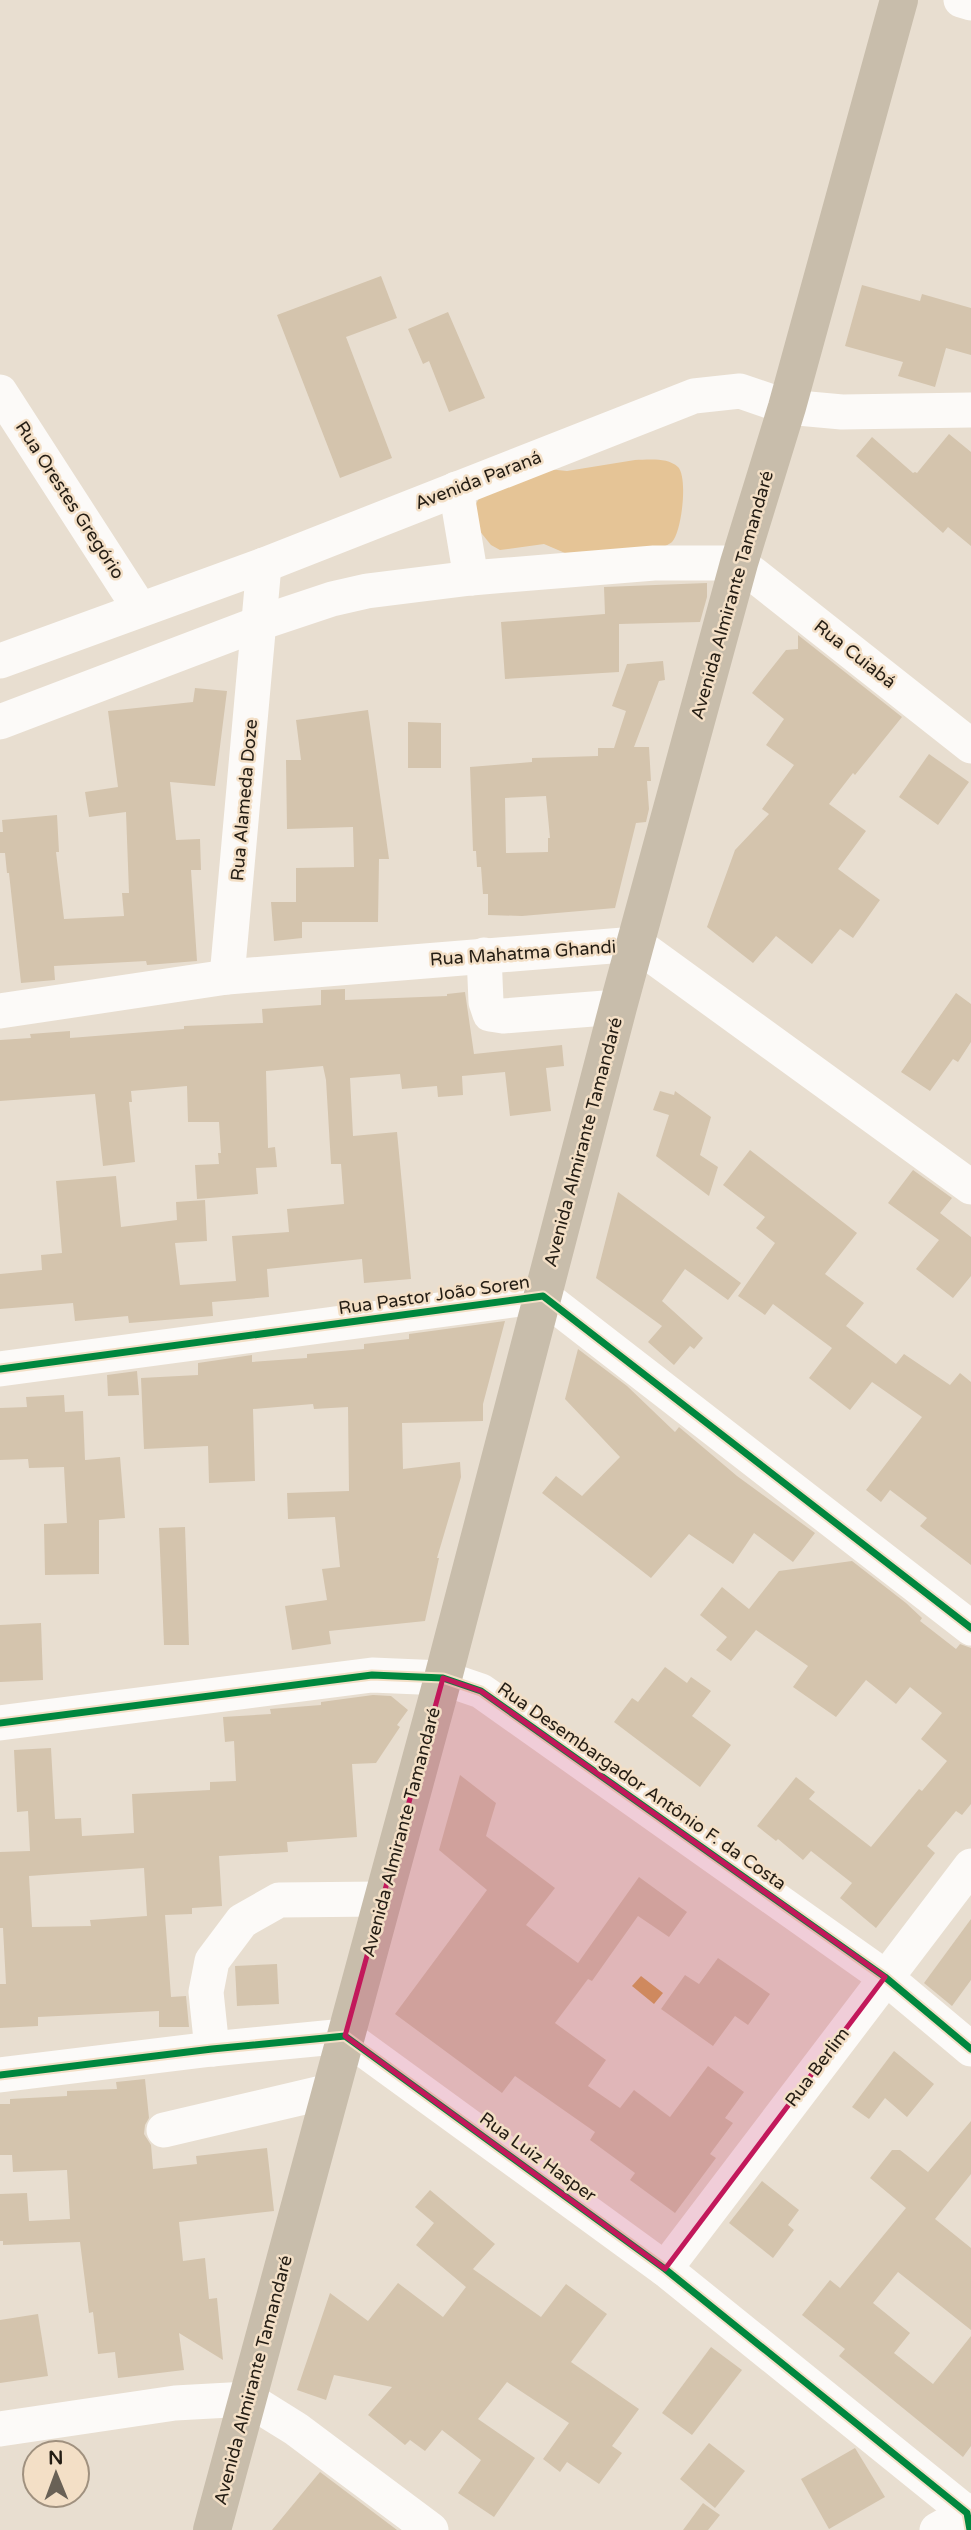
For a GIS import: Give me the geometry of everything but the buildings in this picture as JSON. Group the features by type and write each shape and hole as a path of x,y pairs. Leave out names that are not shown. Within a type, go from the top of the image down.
{"highway":[{"name":"Avenida Almirante Tamandaré","path":"212,2530 443,1678 618,1007 739,563 787,407 899,0"}],"street":[{"path":"961,0 971,3"},
{"name":"Avenida Paraná","path":"0,661 264,565 694,396 740,391 787,407 842,412 971,411"},
{"name":"Rua Orestes Gregório","path":"0,392 140,609"},
{"path":"456,489 471,578"},
{"path":"0,722 260,623 332,599 367,591 471,578 654,563 739,563"},
{"name":"Rua Cuiabá","path":"739,563 971,746"},
{"name":"Rua Alameda Doze","path":"227,977 264,565"},
{"name":"Rua Mahatma Ghandi","path":"0,1012 227,977 636,944 971,1187"},
{"path":"484,956 486,1002 490,1014 503,1016 618,1007"},
{"name":"Rua Pastor João Soren","path":"0,1369 543,1296 971,1628"},
{"name":"Rua Desembargador Antônio F. da Costa","path":"0,1723 372,1675 443,1678 481,1691 885,1977 971,2049"},
{"name":"Rua Berlim","path":"665,2269 971,1867"},
{"path":"212,2049 206,1992 212,1961 243,1921 279,1900 383,1899"},
{"path":"0,2075 345,2036"},
{"name":"Rua Luiz Hasper","path":"345,2036 665,2269 969,2518"},
{"path":"164,2130 330,2091"},
{"path":"0,2429 175,2403 248,2399 296,2429 431,2530"},
{"path":"937,2530 969,2518"}],"highlighted area":[{"path":"443,1678 481,1691 885,1977 665,2269 345,2036"}],"shaded area":[{"path":"635,460 668,462 678,467 681,473 683,492 679,527 672,542 664,546 572,556 544,544 500,550 491,545 478,529 474,508 479,498 538,468 567,471"},
{"path":"641,1976 663,1993 654,2004 632,1986"}],"cycle path":[{"path":"0,1369 543,1296 971,1628"},
{"path":"0,1723 372,1675 443,1678 481,1691 885,1977 971,2049"},
{"path":"0,2075 345,2036 665,2269 967,2513 970,2530"}]}
